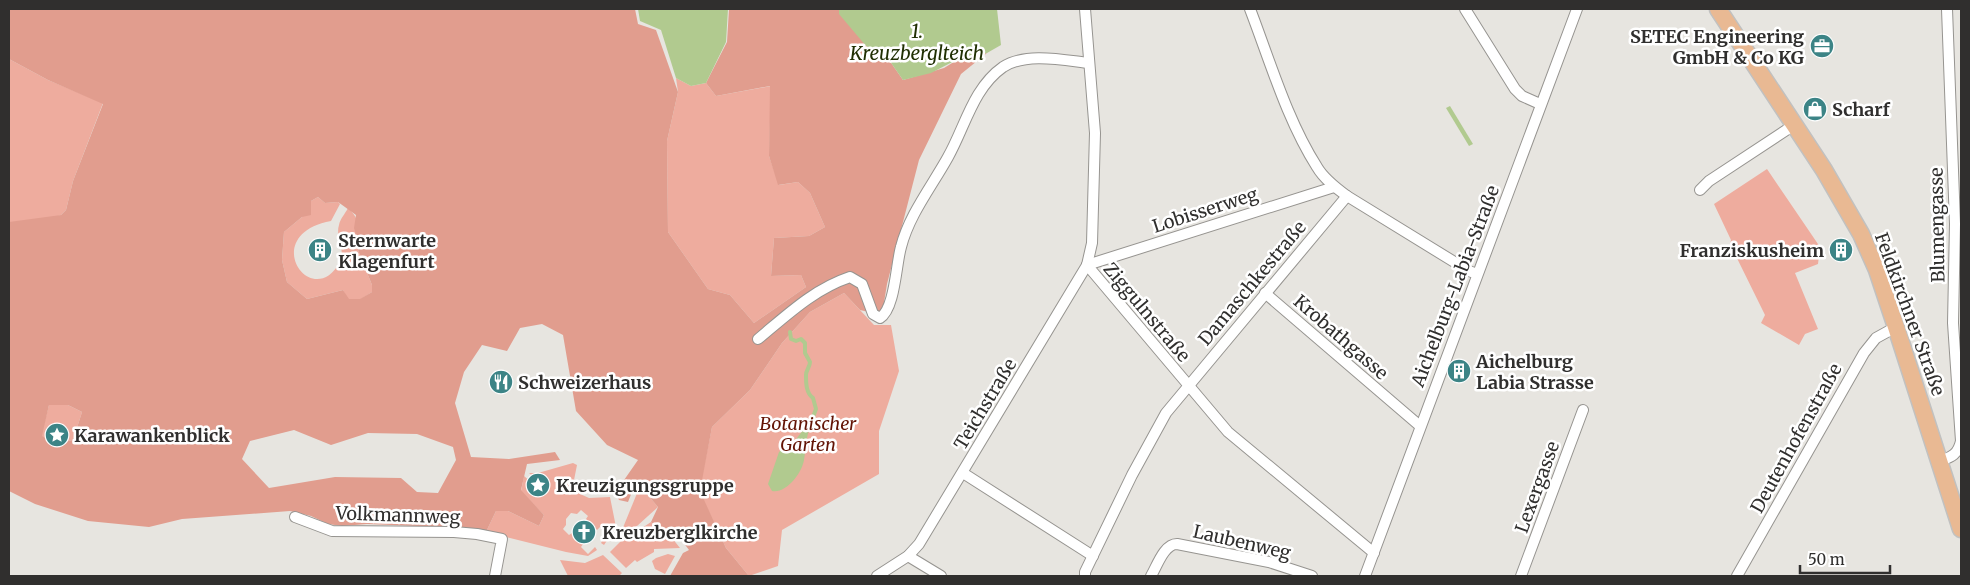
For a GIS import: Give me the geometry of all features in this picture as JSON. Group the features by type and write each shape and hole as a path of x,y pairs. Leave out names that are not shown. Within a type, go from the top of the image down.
{"main road":[{"name":"Feldkirchner Straße","path":"1718,9 1841,197 1861,234 1877,270 1961,529"}],"street":[{"name":"Ziggulnstraße","path":"1085,9 1094,133 1092,243 1087,265 1228,432 1374,553"},
{"path":"1250,9 1295,126 1317,168 1334,187 1347,196 1469,272 1477,274"},
{"path":"1465,9 1515,89 1522,96 1540,104"},
{"name":"Aichelburg-Labia-Straße","path":"1365,576 1577,9"},
{"name":"Blumengasse","path":"1940,461 1954,456 1960,449 1961,441 1953,323 1955,224 1948,9"},
{"path":"758,339 809,297 832,283 850,277 862,284 873,314 880,318 885,315 893,293 901,247 909,226 953,149 966,116 985,86 1003,68 1014,62 1027,59 1088,63"},
{"path":"1700,190 1709,181 1794,125"},
{"name":"Lobisserweg","path":"1087,265 1334,187"},
{"name":"Damaschkestraße","path":"1084,576 1145,450 1166,413 1347,196"},
{"name":"Teichstraße","path":"877,576 908,556 919,544 1087,265"},
{"name":"Krobathgasse","path":"1265,292 1420,426"},
{"name":"Deutenhofenstraße","path":"1737,576 1864,353 1876,338 1896,327"},
{"name":"Lexergasse","path":"1522,576 1583,410"},
{"path":"963,473 1093,556"},
{"name":"Volkmannweg","path":"295,517 332,531 454,532 502,539 495,576"},
{"name":"Laubenweg","path":"1151,576 1172,544 1269,562 1290,573 1312,576"},
{"path":"908,556 941,576"}],"green space":[{"path":"9,59 48,80 103,103 73,181 66,210 61,215 9,234"},
{"path":"676,78 691,86 706,83 716,96 771,86 769,156 779,185 798,182 810,193 825,227 809,236 774,238 771,276 801,275 806,287 754,323 730,295 708,289 668,232 667,141 678,92"},
{"path":"1767,169 1820,247 1818,264 1795,273 1818,329 1805,334 1799,345 1761,323 1765,315 1730,244 1731,240 1714,204"},
{"path":"318,197 325,203 338,202 340,204 331,221 309,229 297,240 294,254 297,266 305,275 316,279 329,275 342,257 338,230 340,221 348,208 355,216 362,232 368,239 358,250 372,285 372,292 361,299 348,300 343,290 307,299 287,282 282,260 284,232 302,217 311,201"},
{"name":"Botanischer Garten","path":"844,293 874,325 891,325 899,371 879,431 879,474 782,530 778,566 749,576 726,548 699,491 712,427 750,390 782,343 810,312"},
{"path":"49,405 68,405 82,412 73,440 54,443 41,436"},
{"path":"573,463 577,465 574,480 580,494 589,498 610,497 616,527 604,545 601,543 606,535 600,527 597,530 586,519 588,516 581,510 577,514 571,513 566,519 566,525 563,529 569,535 572,533 583,544 581,547 588,554 595,547 597,550 588,556 486,532 496,511 508,511 539,526 544,515 521,491 524,476 532,483 530,487 532,494 540,496 548,489 548,480 542,476 535,478 529,473 538,473"},
{"path":"640,486 658,507 637,526 625,533 622,530"},
{"path":"651,522 656,527 655,535 661,541 672,538 680,548 654,549 654,552 637,562 635,560 626,568 610,552 626,536 633,534"},
{"path":"668,554 675,556 665,574 655,569 652,561"},
{"path":"603,555 622,573 619,576 568,576 560,560 585,563"}],"shaded area":[{"path":"9,9 635,9 638,24 656,30 678,92 667,141 668,232 708,289 730,295 754,323 806,287 801,275 771,276 774,238 809,236 825,227 810,193 798,182 778,185 769,156 770,86 716,96 706,83 727,42 729,9 839,9 840,14 866,45 887,57 903,80 944,68 962,57 987,53 961,74 919,160 887,284 882,315 860,310 844,293 810,312 782,343 750,390 712,427 700,491 726,548 749,576 670,576 683,553 689,550 677,534 672,538 661,541 655,535 656,527 651,522 658,507 640,486 634,487 628,502 619,500 615,493 638,460 607,445 576,411 563,335 542,324 520,328 507,351 482,345 464,372 455,403 471,457 509,459 555,452 560,460 527,464 521,490 544,515 539,526 508,511 496,511 486,532 465,528 367,524 342,526 328,524 311,516 290,511 182,519 149,527 88,521 35,504 9,491 9,222 61,215 66,210 73,181 103,104 48,80 9,59","holes":["318,197 325,203 338,202 356,215 354,228 356,235 367,239 358,250 372,285 372,292 360,299 349,299 343,290 307,299 287,282 282,260 284,232 302,217 311,215 311,201","49,405 68,405 82,412 73,440 57,443 42,436","294,430 331,445 368,433 417,434 453,447 456,460 438,493 417,492 401,478 335,477 269,488 242,459 250,441"]}],"water":[{"path":"638,9 728,9 726,42 706,83 691,86 676,78 661,30 640,21"},
{"name":"1. Kreuzberglteich","path":"839,9 997,9 1001,45 987,53 962,57 931,73 903,80 887,57 866,46 839,14"},
{"path":"1450,106 1473,144 1469,146 1446,108"},
{"path":"809,422 812,422 807,436 803,465 800,471 788,486 772,491 768,484 779,452 784,448 791,449"}],"waterway":[{"path":"790,332 791,339 796,341 801,339 805,343 805,353 810,362 806,373 806,384 816,409 811,422"}],"place":[{"name":"SETEC Engineering GmbH & Co KG","path":"1822,46"},
{"name":"Scharf","path":"1815,109"},
{"name":"Sternwarte Klagenfurt","path":"320,250"},
{"name":"Franziskusheim","path":"1841,250"},
{"name":"Aichelburg Labia Strasse","path":"1459,371"},
{"name":"Schweizerhaus","path":"501,382"},
{"name":"Karawankenblick","path":"57,435"},
{"name":"Kreuzigungsgruppe","path":"538,485"},
{"name":"Kreuzberglkirche","path":"584,532"}]}
